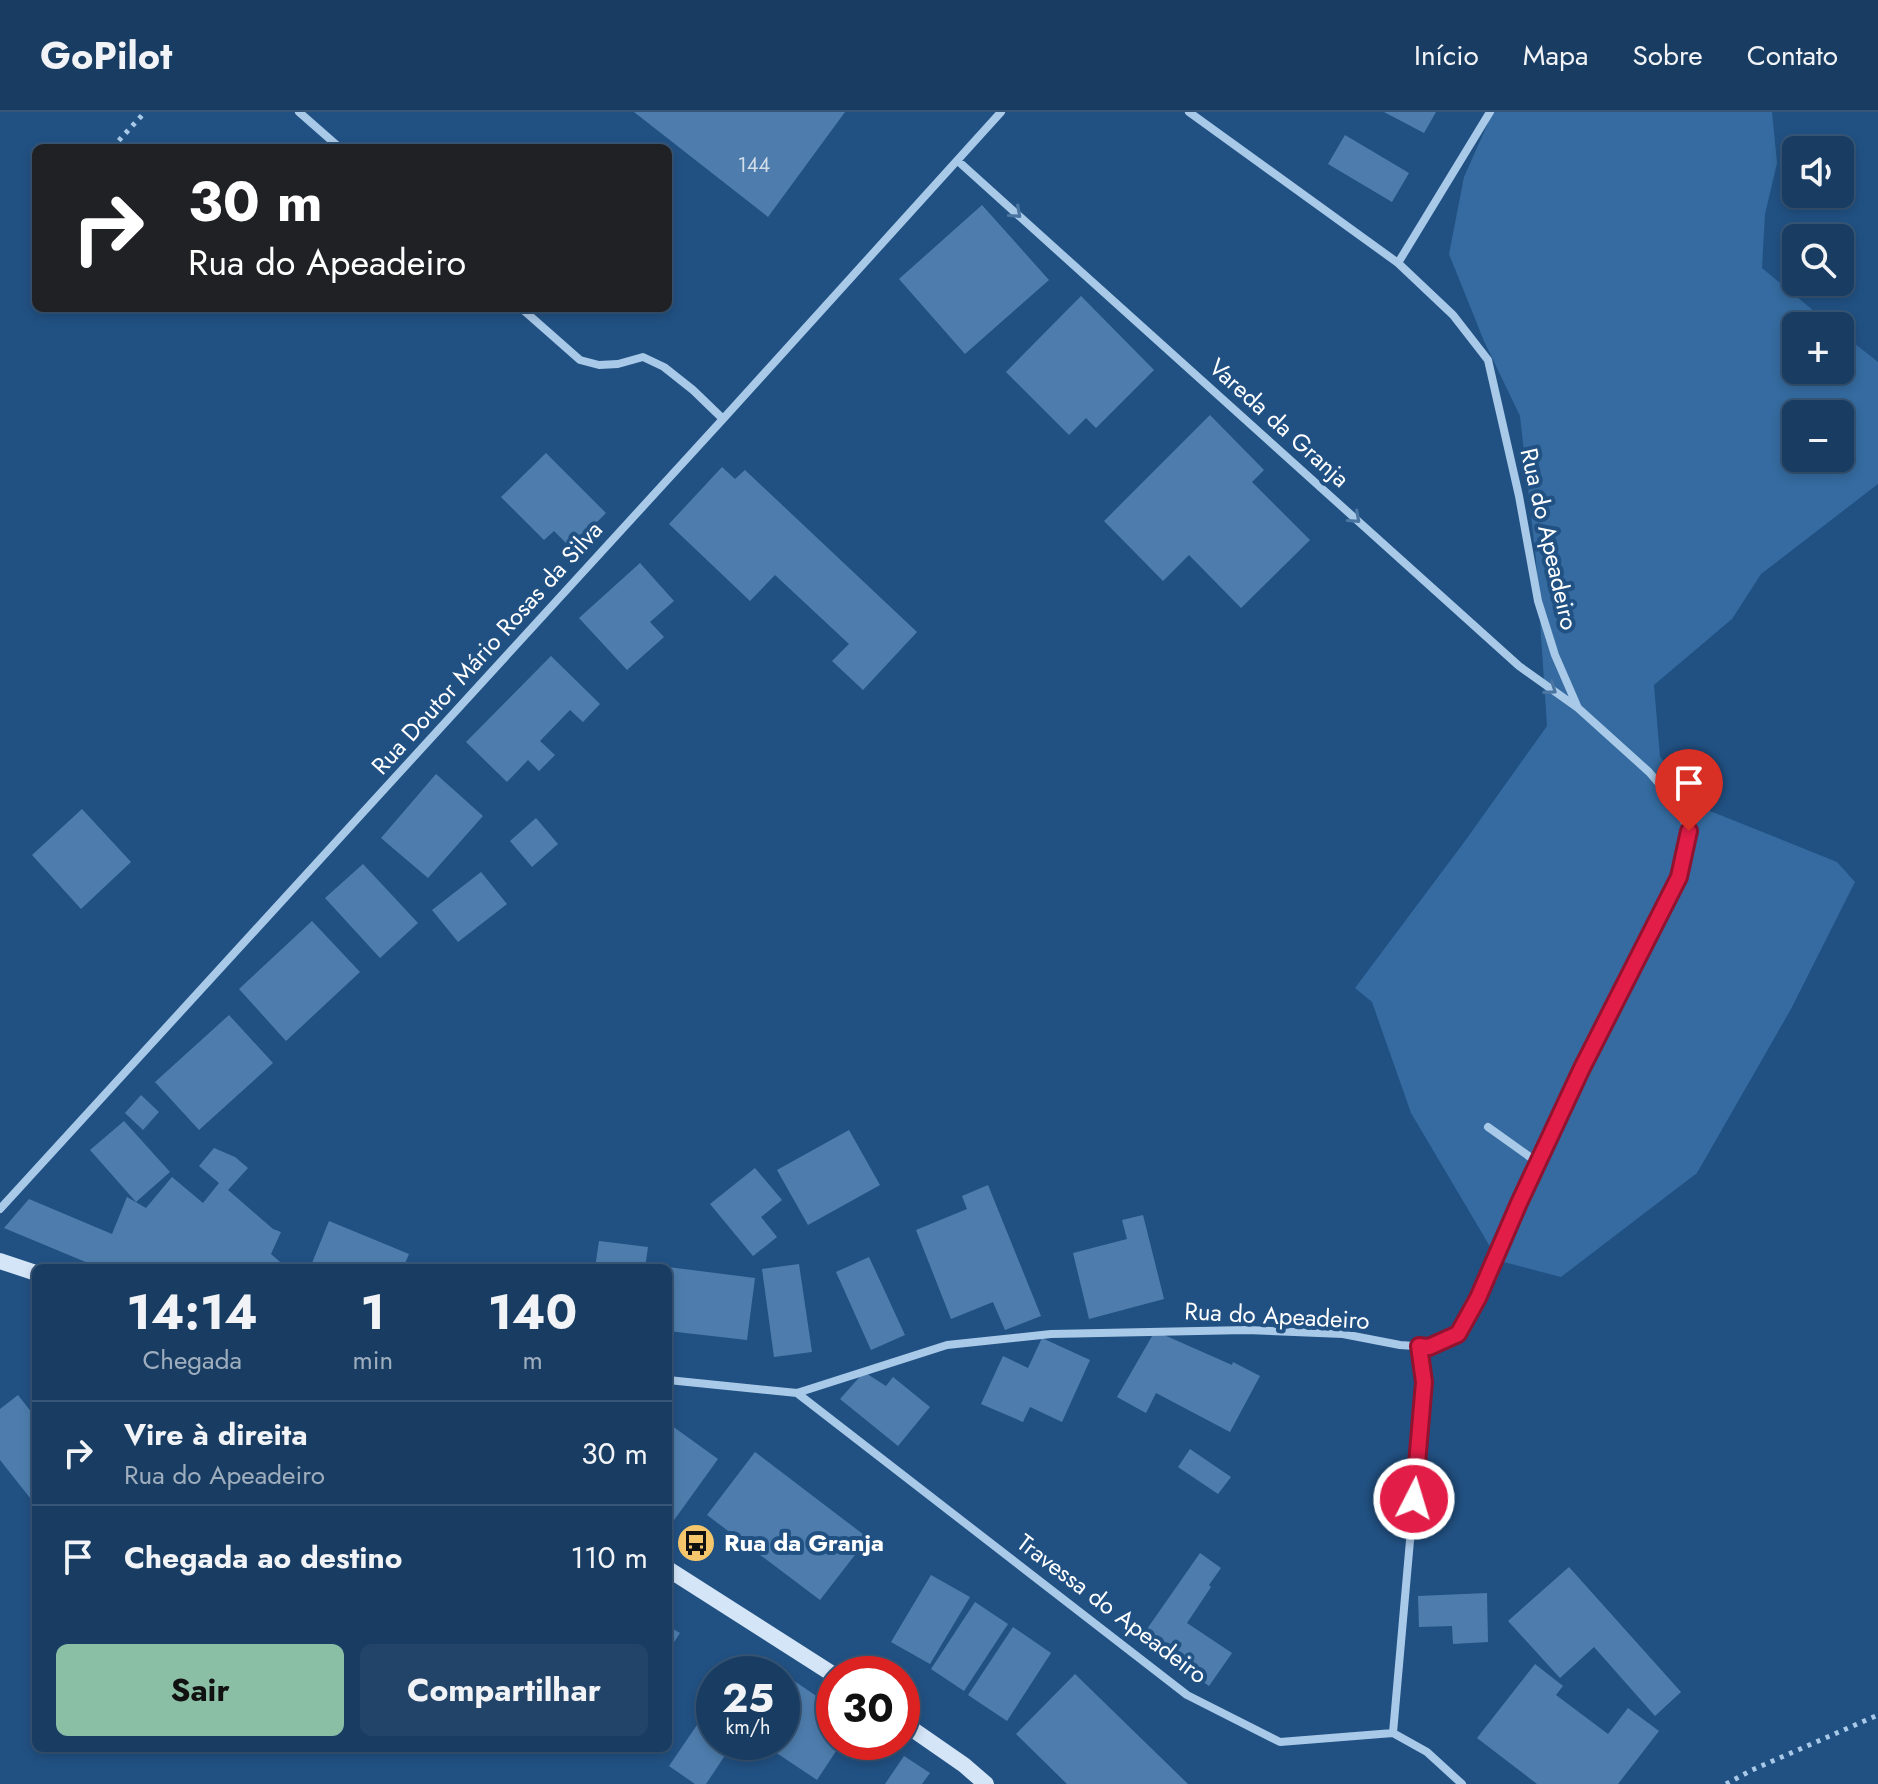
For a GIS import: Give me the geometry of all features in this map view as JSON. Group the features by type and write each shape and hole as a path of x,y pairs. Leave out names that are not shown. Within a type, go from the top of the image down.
{"street":[{"path":"299,112 335,144"},
{"name":"Rua Doutor Mário Rosas da Silva","path":"0,1209 1001,112"},
{"name":"Rua do Apeadeiro","path":"672,1380 797,1393 947,1345 1051,1334 1247,1330 1343,1334 1429,1347 1458,1334 1478,1298 1582,1068 1679,877 1689,831 1675,802 1649,772 1578,708 1555,655 1538,601 1519,496 1488,360 1453,315 1398,263 1189,112"},
{"path":"1398,263 1490,112"},
{"name":"Vareda da Granja","path":"958,161 1519,666 1578,708"},
{"path":"526,312 580,360 599,365 618,364 643,357 664,367 723,419"},
{"path":"1488,1127 1537,1162"},
{"path":"0,1261 32,1272"},
{"path":"1419,1346 1424,1382 1393,1733 1427,1752 1462,1784"},
{"name":"Travessa do Apeadeiro","path":"797,1393 1187,1695 1280,1742 1393,1733"},
{"path":"672,1572 816,1664"},
{"path":"920,1734 986,1784"}],"path":[{"path":"116,144 145,112"},
{"path":"1726,1784 1878,1715"}],"shaded area":[{"path":"1493,112 1772,112 1777,163 1765,214 1762,268 1782,285 1782,296 1796,296 1815,312 1782,312 1782,384 1854,384 1854,343 1878,362 1878,484 1761,574 1732,619 1654,685 1660,757 1710,811 1837,862 1855,882 1791,1009 1697,1173 1561,1277 1492,1259 1495,1255 1411,1113 1372,1002 1355,988 1547,726 1536,560 1520,416 1484,341 1449,254 1464,177"}],"building":[{"path":"634,112 845,112 768,217"},
{"path":"1384,112 1436,112 1424,133"},
{"path":"1345,135 1409,173 1392,202 1328,164"},
{"path":"982,205 1049,280 965,354 899,279"},
{"path":"1081,296 1154,370 1096,428 1086,418 1069,435 1006,372"},
{"path":"1210,415 1264,470 1252,482 1310,540 1241,608 1189,555 1163,581 1104,521"},
{"path":"546,453 606,513 571,548 554,531 544,540 501,497"},
{"path":"722,467 735,479 745,470 917,632 863,690 832,661 849,644 775,575 750,601 669,524"},
{"path":"640,563 674,601 650,622 664,637 627,670 579,618"},
{"path":"551,656 600,704 583,722 570,710 540,741 555,755 539,771 528,760 507,782 466,742"},
{"path":"436,774 483,816 428,878 381,838"},
{"path":"82,809 131,862 81,909 32,855"},
{"path":"536,818 558,844 532,867 510,841"},
{"path":"363,864 418,923 380,958 325,898"},
{"path":"481,872 507,904 458,942 432,910"},
{"path":"312,921 360,972 286,1041 239,989"},
{"path":"229,1015 273,1063 199,1130 155,1082"},
{"path":"141,1095 159,1112 143,1130 125,1113"},
{"path":"124,1121 170,1172 136,1202 90,1150"},
{"path":"849,1130 880,1185 808,1225 777,1170"},
{"path":"214,1148 235,1157 248,1168 228,1190 273,1229 281,1232 271,1254 282,1264 90,1264 4,1228 29,1199 112,1234 127,1197 146,1208 172,1177 203,1203 219,1183 199,1166"},
{"path":"755,1168 782,1200 761,1217 777,1237 753,1256 710,1204"},
{"path":"988,1185 1041,1316 1005,1330 993,1302 951,1319 916,1230 967,1209 962,1196"},
{"path":"1143,1215 1164,1299 1089,1319 1073,1253 1127,1239 1122,1220"},
{"path":"329,1221 409,1254 405,1264 312,1264"},
{"path":"599,1241 648,1247 646,1264 596,1264"},
{"path":"869,1257 905,1335 871,1350 836,1272"},
{"path":"799,1264 812,1352 774,1357 762,1269"},
{"path":"672,1268 755,1278 747,1340 672,1331"},
{"path":"1155,1331 1260,1376 1230,1432 1156,1393 1146,1413 1117,1397"},
{"path":"1042,1338 1090,1360 1062,1422 1030,1407 1023,1422 981,1404 1003,1356 1028,1368"},
{"path":"864,1372 886,1386 893,1377 930,1407 898,1446 840,1399"},
{"path":"18,1395 32,1413 32,1500 0,1460 0,1409"},
{"path":"672,1426 718,1459 672,1523"},
{"path":"1190,1449 1231,1477 1218,1494 1178,1467"},
{"path":"755,1452 868,1538 820,1600 707,1515"},
{"path":"1200,1553 1221,1568 1187,1623 1232,1653 1209,1686 1140,1639"},
{"path":"1569,1567 1681,1692 1655,1716 1594,1647 1560,1678 1508,1621"},
{"path":"931,1575 970,1597 930,1664 891,1642"},
{"path":"1487,1593 1488,1642 1453,1644 1452,1626 1419,1627 1418,1596"},
{"path":"975,1602 1008,1624 964,1691 931,1669"},
{"path":"1013,1627 1051,1653 1007,1721 968,1695"},
{"path":"672,1628 680,1633 672,1645"},
{"path":"1535,1664 1563,1686 1556,1695 1608,1734 1628,1708 1659,1731 1618,1784 1537,1784 1477,1738"},
{"path":"1075,1674 1188,1784 1067,1784 1016,1734"},
{"path":"800,1685 816,1696 816,1760 830,1760 817,1780 787,1760 800,1760"},
{"path":"696,1726 696,1760 722,1760 706,1784 695,1784 669,1766"},
{"path":"901,1760 910,1760 930,1773 922,1784 885,1784"}],"place":[{"name":"Rua da Granja","path":"696,1543"}],"route":[{"path":"1414,1499 1424,1382 1419,1346 1429,1347 1458,1334 1478,1298 1582,1068 1679,877 1689,831"}]}
